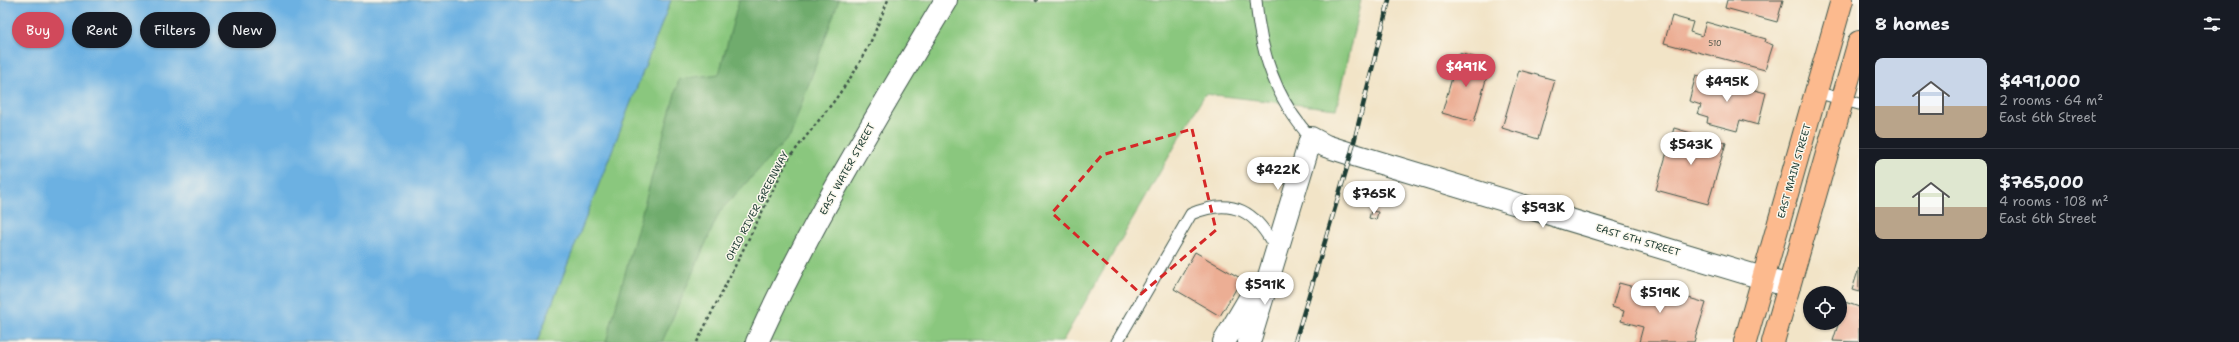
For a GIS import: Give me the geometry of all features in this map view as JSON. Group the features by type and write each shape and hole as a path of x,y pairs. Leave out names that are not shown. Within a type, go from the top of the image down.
{"main road":[{"name":"EAST MAIN STREET","path":"1745,342 1842,0"},
{"path":"1773,342 1789,286 1851,102 1859,42"}],"street":[{"name":"EAST WATER STREET","path":"757,342 787,277 855,153 946,0"},
{"path":"1249,342 1311,138"},
{"name":"EAST 6TH STREET","path":"1311,138 1326,146 1351,154 1789,286"},
{"path":"1224,342 1277,253"}],"lane":[{"name":"EAST 6TH STREET","path":"1256,0 1264,53 1271,76 1301,128 1311,138"},
{"path":"1816,92 1851,102"},
{"path":"1117,342 1191,214 1208,206 1227,206 1244,211 1258,222 1269,236 1277,253"}],"path":[{"name":"OHIO RIVER GREENWAY","path":"697,342 789,158 835,100 855,71 872,39 888,0"},
{"path":"1035,0 1040,3"}],"highlighted area":[{"path":"1192,129 1216,230 1141,294 1052,213 1102,155"}],"green space":[{"path":"671,0 1361,0 1336,109 1205,94 1062,342 537,342"},
{"path":"739,0 839,0 790,136 720,211 662,342 606,342 679,79 719,74"}],"water":[{"path":"0,0 671,0 537,342 0,342"}],"building":[{"path":"1727,0 1783,0 1777,22 1725,8"},
{"path":"1672,16 1693,22 1690,32 1702,36 1706,22 1766,39 1765,42 1773,45 1765,70 1664,43"},
{"path":"1459,53 1491,62 1474,122 1442,113"},
{"path":"1519,70 1555,80 1538,139 1502,128"},
{"path":"1696,75 1766,93 1758,125 1740,120 1737,131 1707,123 1708,117 1698,114 1701,105 1689,101"},
{"path":"1674,128 1726,143 1708,204 1656,190"},
{"path":"1371,211 1378,212 1376,220 1369,218"},
{"path":"1195,252 1242,279 1220,316 1174,289"},
{"path":"1859,268 1859,292 1852,290"},
{"path":"1619,283 1653,292 1654,288 1706,303 1694,342 1639,342 1643,327 1621,321 1624,311 1612,307"},
{"path":"1847,303 1859,307 1859,342 1833,341 1836,330 1847,330"}],"railway":[{"path":"1295,342 1351,154 1389,0"}]}
